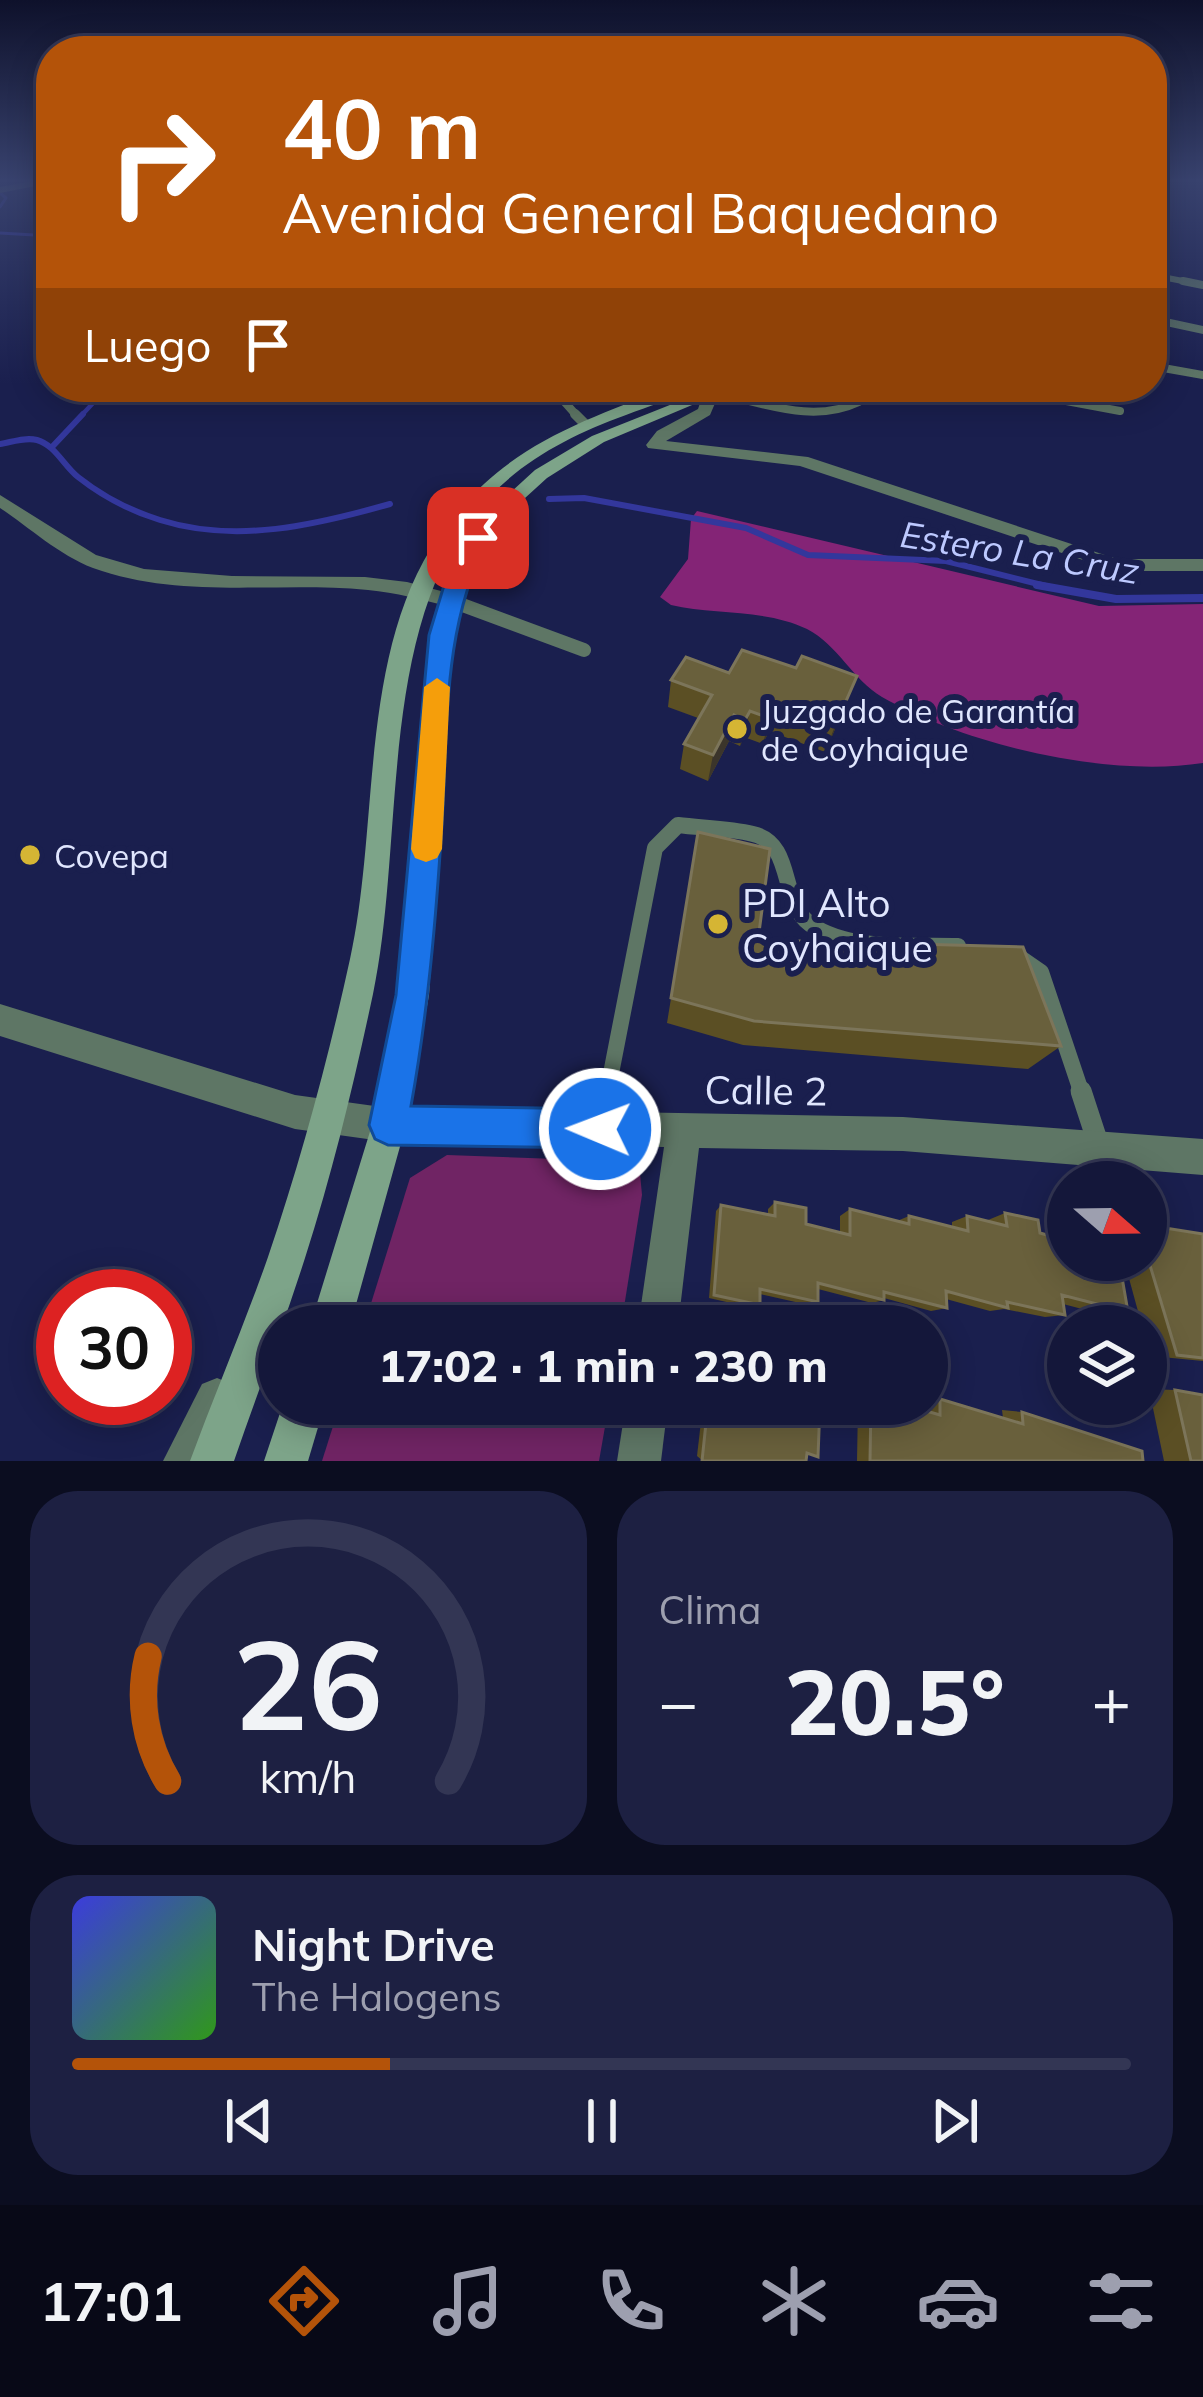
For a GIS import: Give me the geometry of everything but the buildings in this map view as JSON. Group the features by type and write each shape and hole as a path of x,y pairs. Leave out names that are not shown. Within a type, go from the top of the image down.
{"main road":[{"path":"212,1461 286,1256 367,951 403,660 419,589 444,542 496,477 521,456 584,423 673,402"},
{"path":"336,1305 388,1125 413,995 442,635 449,600 478,538 516,494 598,439 690,402"},
{"path":"286,1461 297,1425"}],"street":[{"path":"1167,322 1203,330"},
{"path":"710,402 705,412 663,434 653,446 802,461 859,476 1116,565 1203,566"},
{"path":"0,500 97,563 164,580 419,589 449,600"},
{"name":"Calle 2","path":"0,1020 326,1119 388,1125 903,1134 1203,1157"},
{"path":"661,1305 684,1130"},
{"path":"185,1461 286,1256"},
{"path":"639,1461 644,1425"}],"lane":[{"path":"1167,278 1203,286"},
{"path":"1167,369 1203,375"},
{"path":"565,402 584,423"},
{"path":"762,402 808,412 845,410 859,402"},
{"path":"1072,402 1120,411"},
{"path":"449,600 584,650"},
{"path":"600,1129 655,848 677,825 757,834 776,846 794,906 806,924 828,937 981,947"},
{"path":"1003,949 1041,972 1099,1146"}],"shaded area":[{"path":"697,511 1099,606 1203,604 1203,763 1124,766 995,743 882,697 807,629 757,615 671,605 660,597 688,559 691,519"},
{"path":"447,1155 639,1162 642,1195 624,1305 371,1305 410,1178"},
{"path":"333,1425 605,1425 599,1461 322,1461"}],"waterway":[{"path":"80,417 94,402"},
{"path":"52,447 83,414"},
{"name":"Estero La Cruz","path":"0,444 37,440 107,497 189,527 276,529 390,504"},
{"name":"Estero La Cruz","path":"549,499 584,498 746,528 808,555 946,561 1054,588"},
{"name":"Estero La Cruz","path":"1037,585 1116,599 1203,598"}],"slow traffic":[{"path":"426,849 437,687"}],"place":[{"name":"Juzgado de Garantía de Coyhaique","path":"737,729"},
{"name":"Covepa","path":"30,855"},
{"name":"PDI Alto Coyhaique","path":"718,924"}],"route":[{"path":"478,538 459,572 442,635 413,995 388,1125 600,1129"}]}
